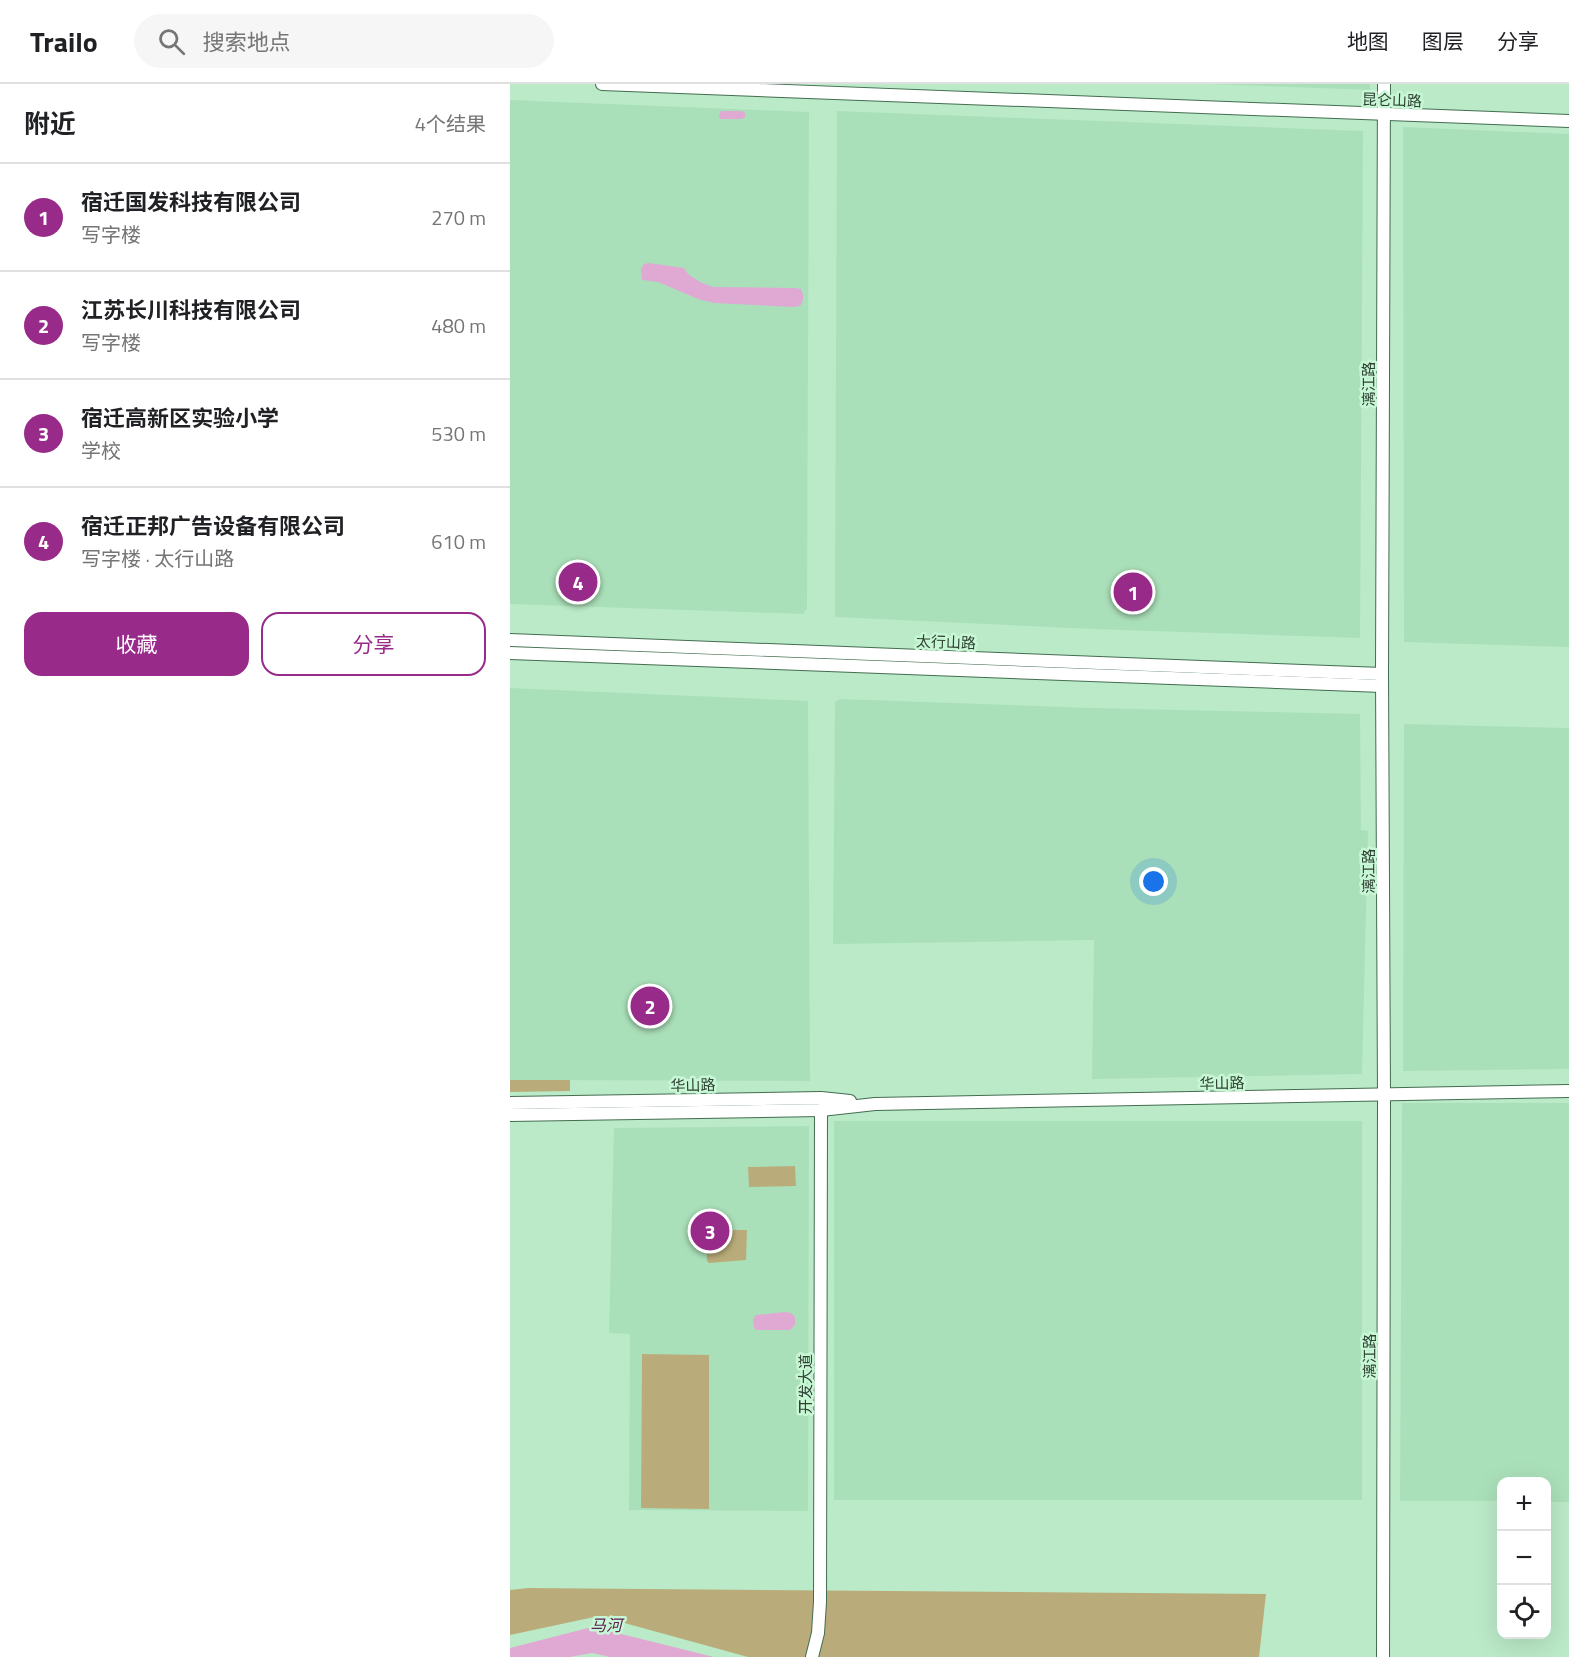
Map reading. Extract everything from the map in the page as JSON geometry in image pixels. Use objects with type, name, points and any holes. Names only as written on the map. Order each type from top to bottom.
[{"type":"street","name":"昆仑山路","points":[[602,84],[1569,121]]},
{"type":"street","name":"漓江路","points":[[1383,1657],[1384,84]]},
{"type":"street","name":"太行山路","points":[[510,640],[1382,680]]},
{"type":"street","name":"太行山路","points":[[510,653],[1382,680]]},
{"type":"street","name":"华山路","points":[[510,1115],[821,1110],[875,1104],[1569,1091]]},
{"type":"street","name":"华山路","points":[[510,1103],[821,1098],[875,1104]]},
{"type":"street","name":"开发大道","points":[[812,1657],[818,1633],[820,1602],[821,1110]]},
{"type":"shaded area","points":[[1208,84],[1370,84],[1370,90]]},
{"type":"shaded area","points":[[510,100],[809,112],[807,609],[803,614],[510,604]]},
{"type":"shaded area","points":[[721,111],[742,111],[745,117],[720,119]]},
{"type":"shaded area","points":[[837,111],[1363,131],[1360,638],[835,617]]},
{"type":"shaded area","points":[[1403,127],[1569,134],[1569,647],[1404,642]]},
{"type":"shaded area","points":[[644,264],[684,268],[688,274],[700,282],[713,287],[801,289],[803,300],[800,306],[792,307],[714,303],[698,299],[658,282],[642,280],[641,269]]},
{"type":"shaded area","points":[[510,688],[808,701],[810,1081],[510,1080]]},
{"type":"shaded area","points":[[840,699],[1360,714],[1361,830],[1368,831],[1362,1074],[1092,1079],[1094,940],[833,944],[835,702]]},
{"type":"shaded area","points":[[1404,724],[1569,728],[1569,1069],[1403,1071]]},
{"type":"shaded area","points":[[510,1080],[570,1080],[570,1091],[510,1092]]},
{"type":"shaded area","points":[[1402,1103],[1569,1103],[1569,1502],[1551,1502],[1551,1477],[1497,1477],[1497,1501],[1400,1501]]},
{"type":"shaded area","points":[[834,1121],[1362,1121],[1362,1500],[834,1500]]},
{"type":"shaded area","points":[[809,1126],[808,1511],[629,1510],[630,1334],[609,1333],[614,1128]]},
{"type":"shaded area","points":[[795,1166],[796,1186],[749,1187],[748,1167]]},
{"type":"shaded area","points":[[706,1230],[747,1230],[746,1260],[709,1263],[707,1261]]},
{"type":"shaded area","points":[[785,1312],[795,1317],[795,1325],[790,1330],[756,1330],[754,1328],[753,1319],[756,1315]]},
{"type":"shaded area","points":[[642,1354],[709,1355],[709,1509],[641,1508]]},
{"type":"shaded area","points":[[528,1588],[1266,1594],[1259,1657],[748,1657],[599,1616],[510,1635],[510,1590]]},
{"type":"shaded area","points":[[588,1628],[601,1629],[714,1657],[610,1657],[592,1653],[570,1657],[510,1657],[510,1648]]},
{"type":"place","name":"宿迁正邦广告设备有限公司","points":[[578,582]]},
{"type":"place","name":"宿迁国发科技有限公司","points":[[1133,592]]},
{"type":"place","name":"江苏长川科技有限公司","points":[[650,1006]]},
{"type":"place","name":"宿迁高新区实验小学","points":[[710,1231]]},
{"type":"water label","name":"马河","points":[[606,1625]]}]
